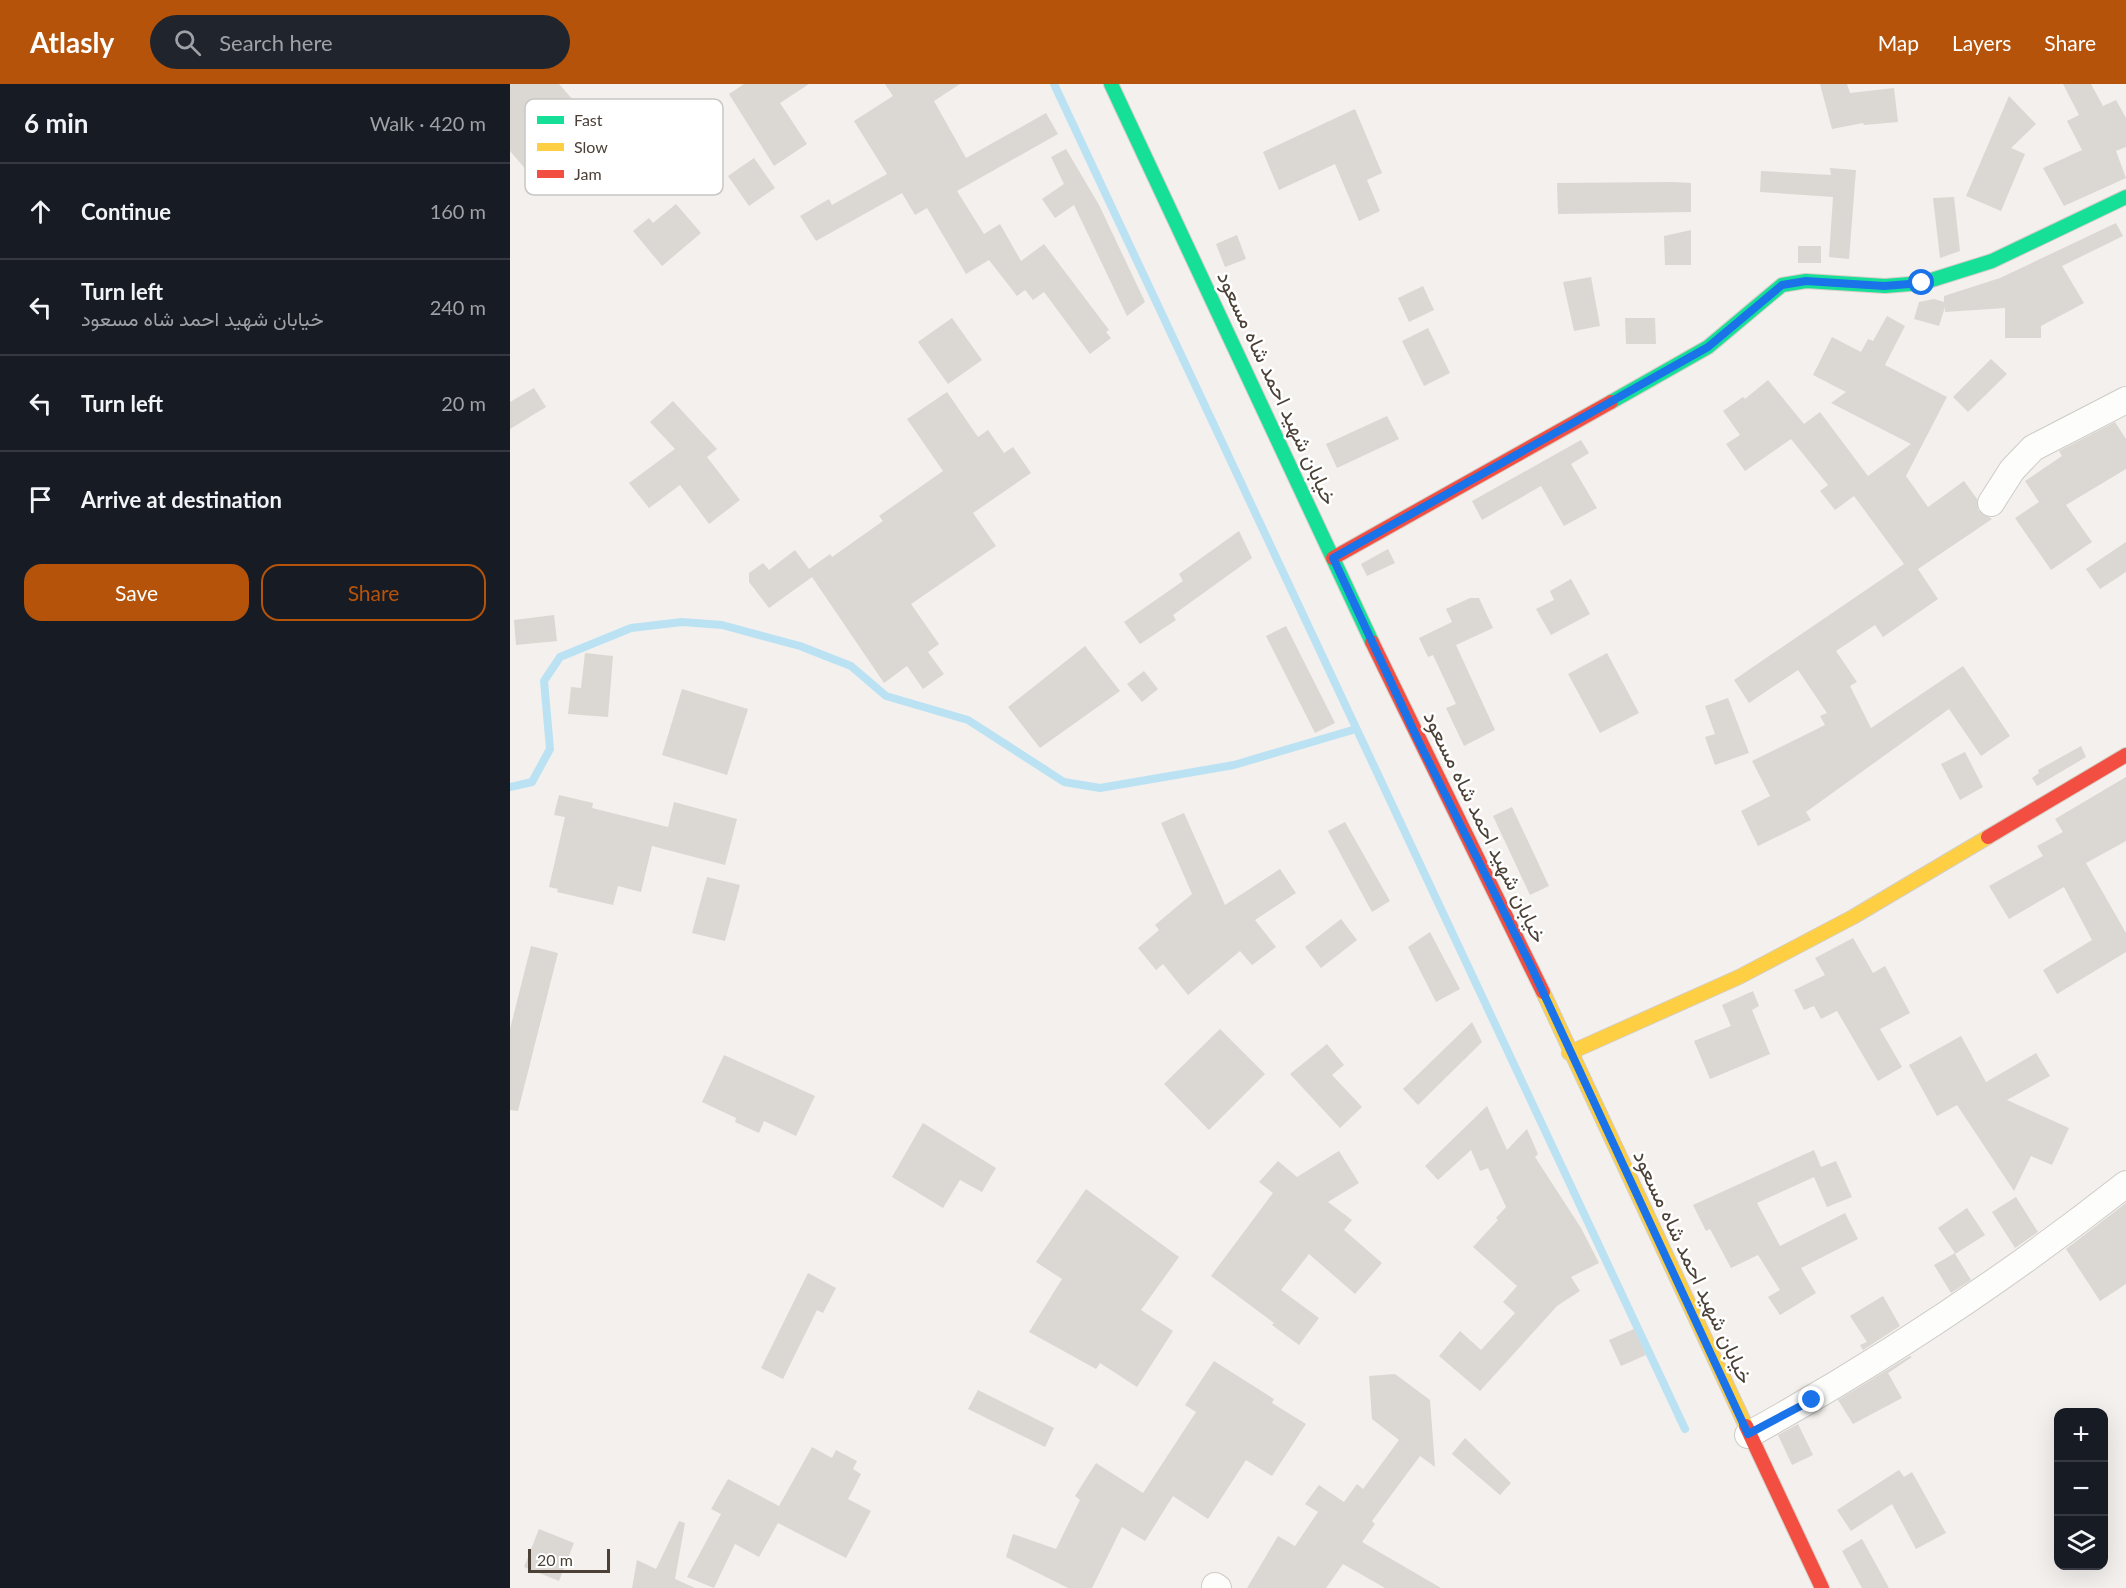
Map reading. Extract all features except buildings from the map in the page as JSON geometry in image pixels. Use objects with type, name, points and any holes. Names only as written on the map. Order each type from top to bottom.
[{"type":"main road","name":"خیابان شهید احمد شاه مسعود","points":[[1112,84],[1418,740],[1530,964],[1569,1053],[1822,1588]]},
{"type":"main road","points":[[1333,558],[1708,347],[1782,285],[1806,281],[1884,286],[1922,283],[1992,261],[2126,197]]},
{"type":"main road","points":[[1569,1053],[1739,977],[1853,917],[2126,755]]},
{"type":"street","points":[[1991,503],[2012,470],[2033,448],[2126,400]]},
{"type":"street","points":[[1748,1434],[1812,1400],[1941,1317],[2068,1230],[2126,1184]]},
{"type":"waterway","points":[[1054,84],[1685,1429]]},
{"type":"waterway","points":[[510,787],[532,782],[550,749],[544,681],[560,657],[631,628],[682,622],[722,625],[800,646],[851,666],[886,696],[968,720],[1064,782],[1100,788],[1234,765],[1356,729]]},
{"type":"traffic: fast","points":[[1111,84],[1372,642]]},
{"type":"traffic: fast","points":[[1611,402],[1708,347],[1782,285],[1806,281],[1885,286],[1922,283],[1992,261],[2126,197]]},
{"type":"traffic: slow","points":[[1569,1053],[1739,977],[1853,917],[1988,837]]},
{"type":"traffic: slow","points":[[1543,992],[1746,1426]]},
{"type":"traffic: jam","points":[[1333,558],[1611,402]]},
{"type":"traffic: jam","points":[[1372,642],[1543,992]]},
{"type":"traffic: jam","points":[[1988,837],[2126,755]]},
{"type":"traffic: jam","points":[[1746,1426],[1822,1588]]},
{"type":"route","points":[[1812,1400],[1748,1434],[1569,1053],[1530,964],[1418,740],[1333,558],[1708,347],[1782,285],[1806,281],[1884,286],[1922,283]]}]
